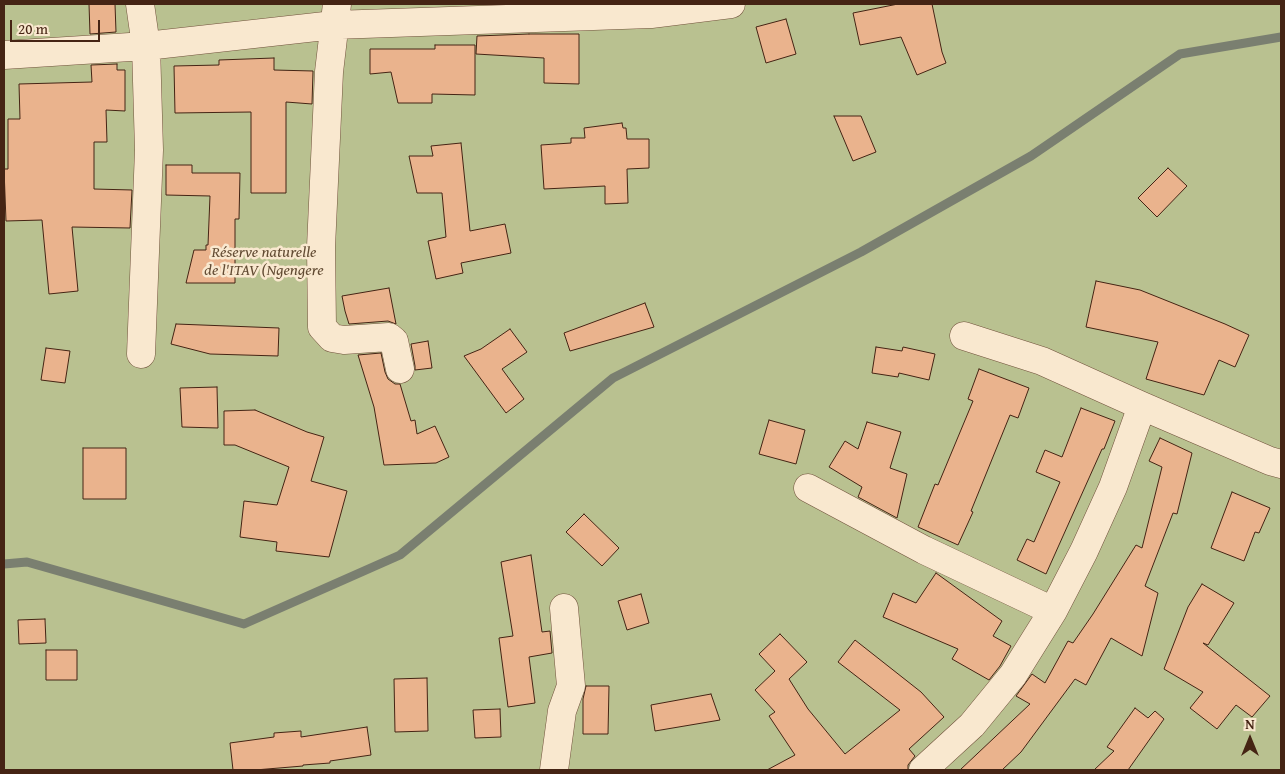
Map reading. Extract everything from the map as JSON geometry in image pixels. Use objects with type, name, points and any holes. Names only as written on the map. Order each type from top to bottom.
[{"type":"street","points":[[140,4],[146,46],[149,150],[141,354]]},
{"type":"street","points":[[4,55],[146,46],[335,14],[652,9],[732,4]]},
{"type":"street","points":[[335,14],[329,72],[321,247],[322,327],[332,338],[344,340],[389,337],[394,341],[400,369]]},
{"type":"street","points":[[964,336],[1042,361],[1142,406],[1281,464]]},
{"type":"street","points":[[923,770],[972,725],[1013,675],[1052,611],[1084,551],[1113,487],[1142,406]]},
{"type":"street","points":[[808,488],[924,550],[1052,611]]},
{"type":"street","points":[[554,770],[562,711],[571,686],[564,608]]},
{"type":"green space","name":"Réserve naturelle de l'ITAV (Ngengere","points":[[4,4],[1281,4],[1281,770],[4,770]]},
{"type":"building","points":[[89,4],[115,4],[116,32],[90,34]]},
{"type":"building","points":[[898,4],[932,4],[946,63],[917,75],[901,37],[860,45],[853,13]]},
{"type":"building","points":[[786,19],[796,54],[766,63],[756,27]]},
{"type":"building","points":[[579,34],[579,84],[544,83],[544,58],[476,54],[477,36]]},
{"type":"building","points":[[435,45],[475,45],[475,95],[432,94],[432,103],[398,103],[391,72],[370,74],[370,49],[435,49]]},
{"type":"building","points":[[274,58],[274,70],[313,71],[312,104],[286,102],[286,193],[251,193],[251,112],[175,113],[174,66],[219,65],[219,60]]},
{"type":"building","points":[[117,64],[117,70],[125,70],[125,111],[106,110],[107,142],[94,142],[94,189],[132,190],[130,228],[72,227],[78,291],[49,294],[42,220],[6,221],[4,169],[8,169],[8,119],[20,119],[19,84],[92,82],[91,65]]},
{"type":"building","points":[[834,116],[861,116],[876,152],[853,161]]},
{"type":"building","points":[[622,123],[623,128],[626,128],[627,139],[649,139],[649,168],[627,169],[628,203],[605,204],[605,186],[544,189],[541,145],[571,143],[571,138],[585,138],[584,128]]},
{"type":"building","points":[[461,143],[470,231],[505,224],[511,253],[461,263],[463,273],[436,279],[428,241],[446,237],[442,193],[417,193],[409,156],[433,156],[431,146]]},
{"type":"building","points":[[166,165],[192,165],[192,173],[240,173],[239,219],[235,219],[235,283],[186,283],[194,250],[206,250],[206,245],[208,245],[210,196],[166,195]]},
{"type":"building","points":[[1168,168],[1187,186],[1157,217],[1138,198]]},
{"type":"building","points":[[1096,281],[1140,290],[1249,335],[1235,367],[1219,360],[1204,395],[1146,379],[1158,342],[1086,327]]},
{"type":"building","points":[[389,288],[396,324],[388,321],[349,324],[342,296]]},
{"type":"building","points":[[645,303],[654,327],[570,351],[564,333]]},
{"type":"building","points":[[176,324],[279,328],[278,356],[210,354],[171,344]]},
{"type":"building","points":[[510,329],[527,352],[502,369],[524,399],[506,413],[464,356],[481,349]]},
{"type":"building","points":[[428,341],[432,368],[415,370],[411,344]]},
{"type":"building","points":[[876,347],[902,351],[903,347],[935,354],[929,380],[899,373],[898,377],[872,373]]},
{"type":"building","points":[[46,348],[70,351],[65,383],[41,380]]},
{"type":"building","points":[[381,353],[388,379],[395,384],[400,384],[411,421],[415,420],[417,434],[435,426],[449,457],[436,463],[384,465],[374,407],[358,355]]},
{"type":"building","points":[[979,369],[1029,388],[1018,418],[1010,415],[971,511],[973,512],[958,545],[918,527],[935,484],[938,485],[973,401],[968,399]]},
{"type":"building","points":[[217,387],[218,428],[182,427],[180,388]]},
{"type":"building","points":[[1081,408],[1115,421],[1046,574],[1017,560],[1027,539],[1034,542],[1060,482],[1036,472],[1045,450],[1062,457]]},
{"type":"building","points":[[255,410],[307,432],[324,437],[311,481],[347,491],[329,557],[276,551],[277,542],[240,537],[244,501],[277,505],[289,467],[235,445],[224,445],[224,411]]},
{"type":"building","points":[[769,420],[805,430],[796,464],[759,454]]},
{"type":"building","points":[[867,422],[901,432],[890,468],[907,474],[897,518],[858,497],[862,487],[829,467],[845,441],[858,449]]},
{"type":"building","points":[[1160,438],[1192,453],[1177,514],[1173,513],[1145,586],[1158,593],[1142,656],[1111,638],[1086,685],[1075,679],[1021,752],[1002,770],[960,770],[1030,704],[1016,696],[1032,674],[1045,683],[1068,641],[1073,643],[1136,545],[1142,548],[1162,467],[1149,461]]},
{"type":"building","points":[[83,448],[126,448],[126,499],[83,499]]},
{"type":"building","points":[[1232,492],[1270,508],[1259,533],[1255,532],[1244,561],[1211,548]]},
{"type":"building","points":[[584,514],[619,548],[602,566],[566,532]]},
{"type":"building","points":[[531,555],[542,632],[550,631],[552,653],[529,657],[535,703],[508,707],[499,638],[513,636],[501,562]]},
{"type":"building","points":[[936,573],[1002,621],[993,636],[1011,646],[1000,666],[989,680],[952,659],[958,649],[883,617],[893,593],[916,603]]},
{"type":"building","points":[[1202,584],[1234,603],[1208,645],[1203,643],[1270,696],[1252,717],[1236,705],[1217,729],[1190,708],[1203,692],[1164,669],[1188,607]]},
{"type":"building","points":[[641,594],[649,623],[627,630],[618,601]]},
{"type":"building","points":[[45,619],[46,643],[19,644],[18,620]]},
{"type":"building","points":[[780,634],[807,662],[789,679],[808,709],[845,754],[900,710],[838,662],[855,640],[921,692],[944,717],[909,749],[915,756],[908,765],[908,770],[767,770],[795,755],[769,716],[775,712],[755,690],[775,671],[759,654]]},
{"type":"building","points":[[46,650],[77,650],[77,680],[46,680]]},
{"type":"building","points":[[427,678],[428,731],[395,732],[394,679]]},
{"type":"building","points":[[586,686],[609,686],[608,734],[583,734],[583,699]]},
{"type":"building","points":[[711,694],[720,720],[655,731],[651,705]]},
{"type":"building","points":[[1135,708],[1148,718],[1155,711],[1164,719],[1128,770],[1094,770],[1114,751],[1107,747]]},
{"type":"building","points":[[500,709],[501,737],[475,738],[473,710]]},
{"type":"building","points":[[367,727],[371,755],[303,766],[233,770],[230,743],[274,737],[274,733],[301,731],[301,737]]},
{"type":"waterway","points":[[4,564],[27,562],[244,624],[400,555],[613,378],[861,252],[1031,156],[1180,54],[1281,37]]}]
